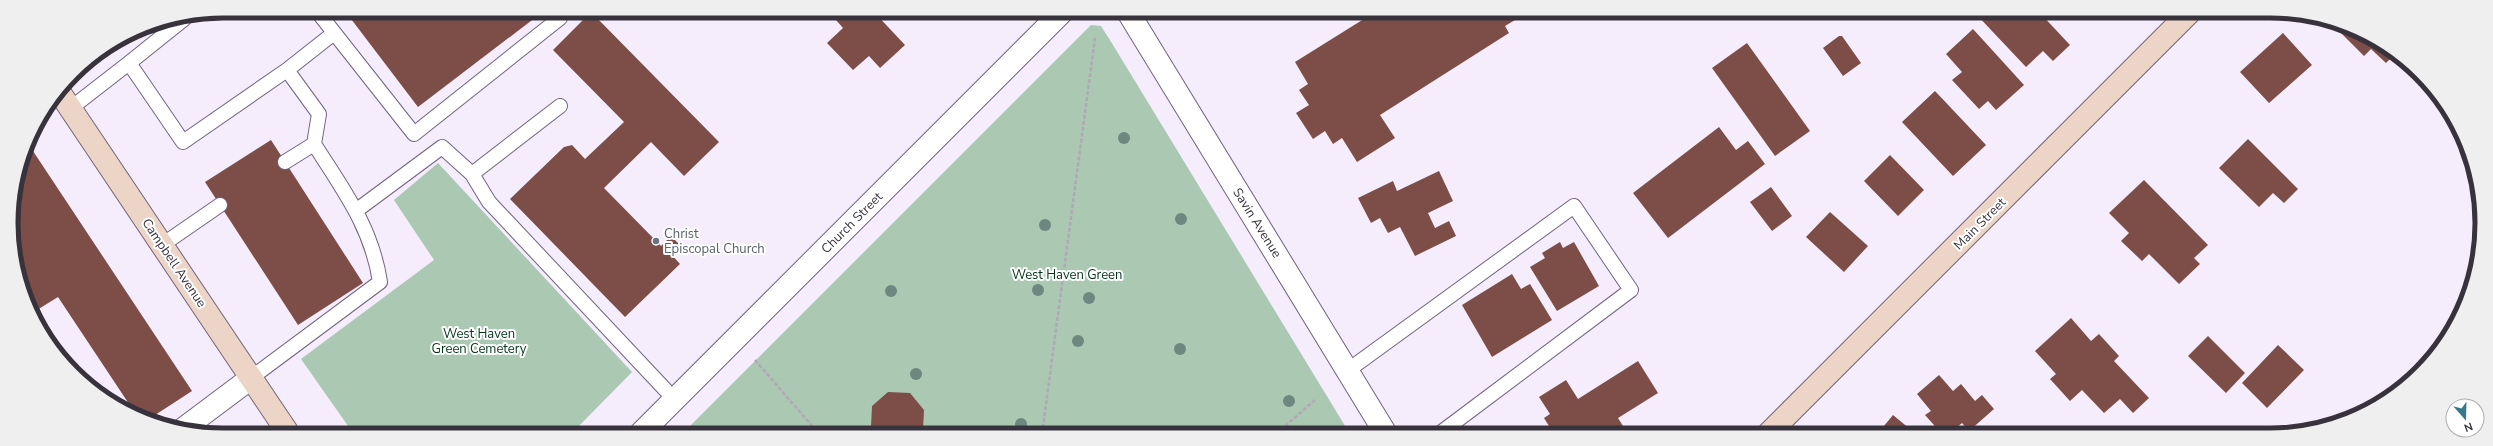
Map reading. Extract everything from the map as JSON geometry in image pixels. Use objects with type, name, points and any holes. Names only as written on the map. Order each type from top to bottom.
[{"type":"main road","name":"Main Street","points":[[1774,428],[2184,18]]},
{"type":"main road","name":"Campbell Avenue","points":[[65,100],[285,428]]},
{"type":"street","name":"Church Street","points":[[647,428],[1056,18]]},
{"type":"street","name":"Savin Avenue","points":[[1132,18],[1382,428]]},
{"type":"street","points":[[189,425],[251,378]]},
{"type":"lane","points":[[322,18],[414,134],[560,18]]},
{"type":"lane","points":[[65,100],[130,63],[179,23]]},
{"type":"lane","points":[[130,63],[183,142],[287,70],[334,33]]},
{"type":"lane","points":[[251,378],[380,282],[376,256],[357,210],[314,144],[319,114],[287,70]]},
{"type":"lane","points":[[472,174],[560,106]]},
{"type":"lane","points":[[285,162],[314,144]]},
{"type":"lane","points":[[357,210],[442,148],[472,174],[488,202],[675,400]]},
{"type":"lane","points":[[162,244],[220,205]]},
{"type":"lane","points":[[1347,372],[1574,206],[1632,290],[1447,428]]},
{"type":"path","points":[[1043,428],[1095,38]]},
{"type":"path","points":[[736,339],[814,428]]},
{"type":"path","points":[[1283,428],[1315,400]]},
{"type":"green space","name":"West Haven Green","points":[[1091,25],[1101,26],[1346,428],[688,428]]},
{"type":"green space","name":"West Haven Green Cemetery","points":[[438,163],[632,372],[577,428],[349,428],[301,359],[434,260],[394,200]]},
{"type":"building","points":[[350,18],[535,18],[418,107]]},
{"type":"building","points":[[585,18],[597,18],[719,142],[684,176],[651,142],[604,188],[661,246],[671,236],[680,245],[671,254],[680,264],[625,317],[510,199],[564,147],[572,145],[585,159],[624,122],[553,50]]},
{"type":"building","points":[[838,18],[880,18],[905,45],[880,68],[869,56],[853,70],[827,43],[843,28],[836,20]]},
{"type":"building","points":[[1365,18],[1514,18],[1515,20],[1505,26],[1509,33],[1380,115],[1395,138],[1357,162],[1342,138],[1333,144],[1325,131],[1313,139],[1296,113],[1309,105],[1299,90],[1308,84],[1295,62]]},
{"type":"building","points":[[1980,18],[2045,18],[2070,45],[2053,61],[2043,51],[2026,67]]},
{"type":"building","points":[[1973,29],[2024,85],[1996,110],[1988,101],[1979,109],[1952,80],[1962,72],[1946,54]]},
{"type":"building","points":[[2338,30],[2361,39],[2391,58],[2386,63],[2371,49],[2364,56]]},
{"type":"building","points":[[2283,33],[2312,65],[2269,103],[2240,72]]},
{"type":"building","points":[[1839,36],[1842,36],[1861,63],[1843,76],[1823,48]]},
{"type":"building","points":[[1747,43],[1810,131],[1775,156],[1712,68]]},
{"type":"building","points":[[1935,91],[1986,145],[1953,176],[1902,122]]},
{"type":"building","points":[[1719,127],[1736,150],[1748,141],[1765,164],[1668,238],[1633,193]]},
{"type":"building","points":[[2248,139],[2298,189],[2284,203],[2273,193],[2259,207],[2219,168]]},
{"type":"building","points":[[271,140],[363,283],[298,325],[205,182]]},
{"type":"building","points":[[32,150],[192,391],[154,416],[131,406],[58,297],[37,310],[29,289],[22,263],[18,236],[18,210],[25,170]]},
{"type":"building","points":[[1890,155],[1924,190],[1898,216],[1864,181]]},
{"type":"building","points":[[1439,171],[1453,201],[1428,213],[1435,228],[1449,221],[1456,236],[1415,256],[1400,227],[1388,233],[1380,218],[1371,223],[1358,198],[1393,181],[1397,191]]},
{"type":"building","points":[[2144,180],[2208,245],[2194,258],[2200,264],[2179,284],[2149,254],[2142,261],[2121,241],[2129,233],[2109,213]]},
{"type":"building","points":[[1771,187],[1792,216],[1772,231],[1750,202]]},
{"type":"building","points":[[1830,212],[1868,246],[1844,272],[1806,237]]},
{"type":"building","points":[[1560,242],[1563,248],[1574,242],[1599,286],[1557,311],[1530,267],[1545,258],[1542,253]]},
{"type":"building","points":[[1512,274],[1521,289],[1530,284],[1552,320],[1492,357],[1462,305]]},
{"type":"building","points":[[2071,318],[2091,341],[2099,334],[2119,356],[2114,361],[2149,398],[2133,413],[2120,399],[2104,413],[2082,390],[2070,401],[2050,379],[2056,374],[2035,351]]},
{"type":"building","points":[[2208,336],[2245,373],[2226,393],[2188,356]]},
{"type":"building","points":[[2278,345],[2304,370],[2267,408],[2242,383]]},
{"type":"building","points":[[1638,361],[1658,393],[1618,418],[1624,428],[1550,428],[1544,418],[1550,414],[1539,397],[1566,380],[1578,399]]},
{"type":"building","points":[[1939,375],[1953,391],[1961,384],[1975,401],[1982,395],[1994,409],[1972,428],[1966,428],[1962,423],[1956,428],[1937,428],[1925,415],[1931,411],[1917,394]]},
{"type":"building","points":[[888,392],[910,393],[924,410],[923,428],[872,428],[872,406]]},
{"type":"building","points":[[1893,415],[1909,428],[1882,428]]},
{"type":"place","name":"Christ Episcopal Church","points":[[656,241]]}]
